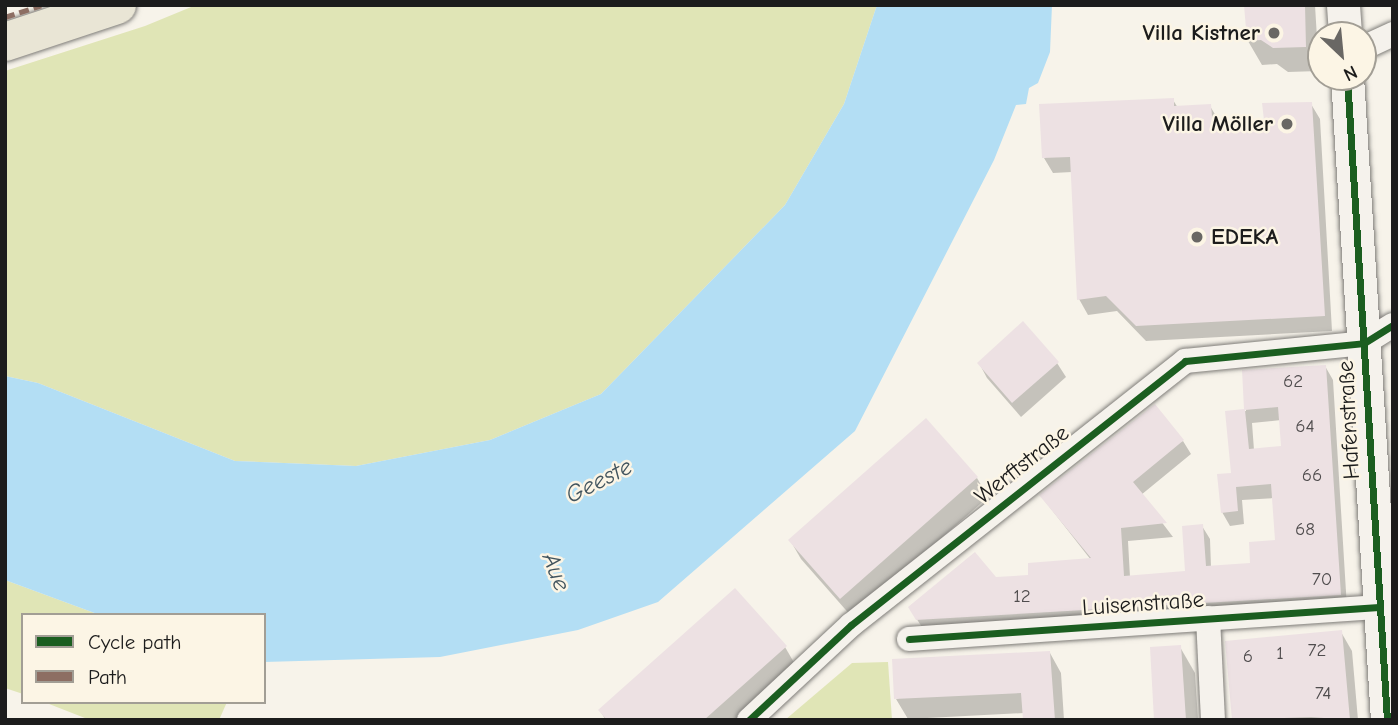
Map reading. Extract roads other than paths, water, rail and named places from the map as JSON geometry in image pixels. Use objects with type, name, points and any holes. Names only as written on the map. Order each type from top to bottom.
[{"type":"highway","points":[[5,42],[117,5]]},
{"type":"main road","name":"Hafenstraße","points":[[1348,91],[1379,607],[1388,653],[1387,720]]},
{"type":"street","points":[[1363,343],[1393,325]]},
{"type":"street","name":"Werftstraße","points":[[749,720],[851,625],[1185,361],[1363,343]]},
{"type":"street","name":"Luisenstraße","points":[[909,639],[1379,607]]},
{"type":"street","points":[[1208,618],[1213,720]]},
{"type":"water","points":[[877,5],[1052,5],[1050,52],[1038,83],[1029,88],[1026,104],[1016,105],[994,160],[855,431],[658,602],[578,630],[440,657],[266,662],[266,613],[95,613],[5,580],[5,376],[38,383],[235,461],[356,466],[490,440],[601,394],[785,205],[844,104]]},
{"type":"place","name":"Villa Kistner","points":[[1274,33]]},
{"type":"place","name":"Villa Möller","points":[[1287,124]]},
{"type":"place","name":"EDEKA","points":[[1197,237]]},
{"type":"water label","name":"Geeste","points":[[599,481]]},
{"type":"water label","name":"Aue","points":[[556,572]]}]
